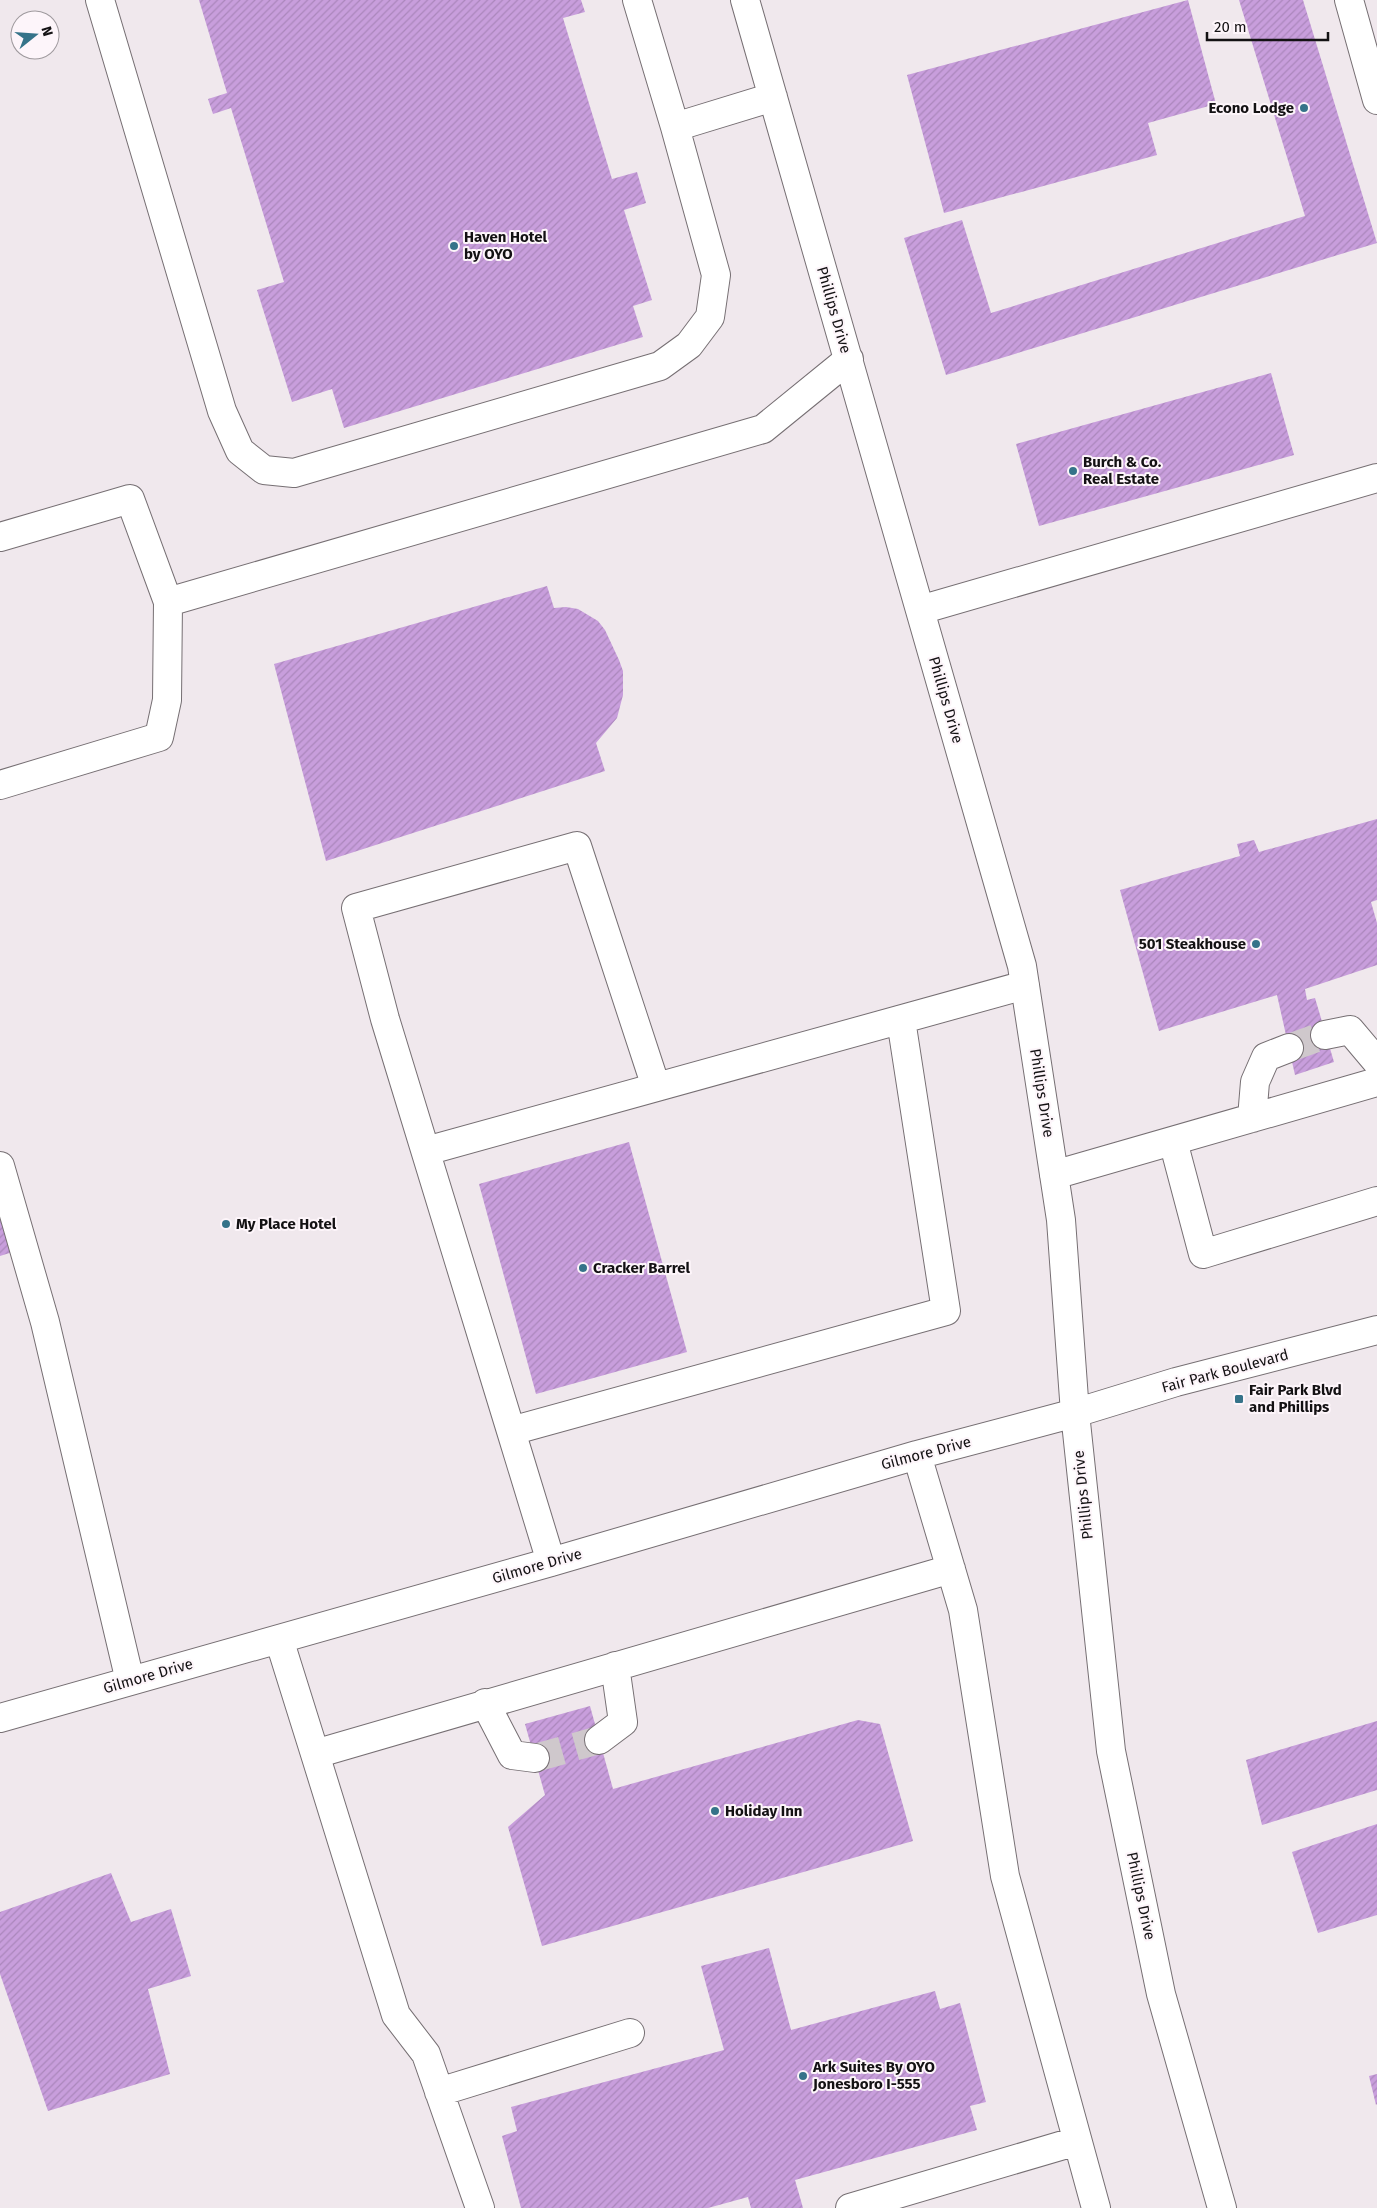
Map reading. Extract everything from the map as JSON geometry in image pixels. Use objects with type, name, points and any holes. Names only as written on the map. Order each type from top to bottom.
[{"type":"street","points":[[100,0],[222,411],[240,451],[264,470],[294,473],[660,366],[689,345],[710,317],[716,275],[637,0]]},
{"type":"street","name":"Phillips Drive","points":[[745,0],[1022,966],[1061,1220],[1075,1413],[1111,1752],[1161,1994],[1222,2208]]},
{"type":"street","points":[[1349,0],[1377,100]]},
{"type":"street","points":[[675,127],[773,98]]},
{"type":"street","points":[[168,602],[763,429],[849,359]]},
{"type":"street","points":[[920,610],[1377,478]]},
{"type":"street","points":[[0,537],[130,499],[168,602],[167,700],[159,737],[0,785]]},
{"type":"street","points":[[551,1562],[385,1019],[356,908],[576,846],[656,1087]]},
{"type":"street","points":[[426,1151],[1025,985]]},
{"type":"street","points":[[511,1431],[946,1311],[901,1020]]},
{"type":"street","points":[[1325,1036],[1350,1030],[1377,1062]]},
{"type":"street","points":[[1252,1118],[1255,1082],[1266,1057],[1289,1048]]},
{"type":"street","points":[[1054,1175],[1377,1082]]},
{"type":"street","points":[[1173,1141],[1203,1254],[1377,1201]]},
{"type":"street","points":[[0,1166],[45,1322],[130,1681]]},
{"type":"street","name":"Fair Park Boulevard","points":[[1075,1413],[1176,1382],[1377,1330]]},
{"type":"street","name":"Gilmore Drive","points":[[0,1718],[551,1562],[917,1455],[1075,1413]]},
{"type":"street","points":[[917,1455],[963,1610],[1005,1876],[1096,2208]]},
{"type":"street","points":[[315,1754],[951,1569]]},
{"type":"street","points":[[279,1639],[396,2015],[426,2054],[480,2208]]},
{"type":"street","points":[[600,1740],[623,1722],[615,1666]]},
{"type":"street","points":[[486,1703],[512,1755],[535,1758]]},
{"type":"street","points":[[439,2092],[630,2033]]},
{"type":"street","points":[[850,2208],[1077,2141]]},
{"type":"building","name":"Haven Hotel by OYO","points":[[199,0],[581,0],[585,12],[563,18],[612,179],[637,172],[646,203],[624,210],[652,300],[633,306],[643,337],[344,428],[332,389],[292,402],[257,290],[284,282],[231,108],[213,114],[208,99],[227,93]]},
{"type":"building","points":[[1188,0],[1216,104],[1148,123],[1157,155],[944,213],[907,75]]},
{"type":"building","name":"Econo Lodge","points":[[1239,0],[1303,0],[1377,243],[946,375],[904,238],[962,220],[991,313],[1305,216]]},
{"type":"building","points":[[1271,373],[1294,455],[1039,526],[1016,444]]},
{"type":"building","points":[[547,586],[554,608],[578,609],[598,621],[605,630],[623,671],[623,695],[617,718],[596,743],[605,771],[326,861],[274,664]]},
{"type":"building","name":"501 Steakhouse","points":[[1377,819],[1377,900],[1371,902],[1377,923],[1377,965],[1305,989],[1307,1000],[1315,998],[1334,1062],[1295,1075],[1277,995],[1159,1031],[1120,890],[1240,856],[1237,844],[1254,840],[1259,852]]},
{"type":"building","name":"Cracker Barrel","points":[[629,1142],[687,1352],[536,1394],[479,1184]]},
{"type":"building","points":[[0,1187],[19,1250],[0,1256]]},
{"type":"building","name":"Holiday Inn","points":[[590,1706],[613,1789],[858,1720],[880,1724],[913,1841],[542,1946],[508,1827],[545,1795],[525,1724]]},
{"type":"building","points":[[1377,1721],[1377,1790],[1262,1825],[1246,1760]]},
{"type":"building","points":[[1377,1824],[1377,1915],[1318,1933],[1292,1852]]},
{"type":"building","points":[[111,1873],[131,1922],[171,1909],[191,1976],[148,1989],[170,2074],[48,2111],[0,1974],[0,1912]]},
{"type":"building","name":"Ark Suites By OYO Jonesboro I-555","points":[[769,1948],[791,2030],[935,1991],[940,2009],[960,2003],[986,2102],[970,2106],[977,2130],[795,2180],[803,2208],[751,2208],[748,2197],[708,2208],[521,2208],[502,2136],[517,2131],[511,2107],[724,2050],[701,1966]]},
{"type":"building","points":[[1377,2074],[1377,2104],[1376,2105],[1369,2076]]},
{"type":"tunnel","points":[[1289,1048],[1325,1035]]},
{"type":"tunnel","points":[[535,1758],[599,1740]]},
{"type":"place","name":"Econo Lodge","points":[[1304,108]]},
{"type":"place","name":"Haven Hotel by OYO","points":[[454,246]]},
{"type":"place","name":"Burch & Co. Real Estate","points":[[1073,471]]},
{"type":"place","name":"501 Steakhouse","points":[[1256,944]]},
{"type":"place","name":"My Place Hotel","points":[[226,1224]]},
{"type":"place","name":"Cracker Barrel","points":[[583,1268]]},
{"type":"place","name":"Fair Park Blvd and Phillips","points":[[1239,1399]]},
{"type":"place","name":"Holiday Inn","points":[[715,1811]]},
{"type":"place","name":"Ark Suites By OYO Jonesboro I-555","points":[[803,2076]]}]
